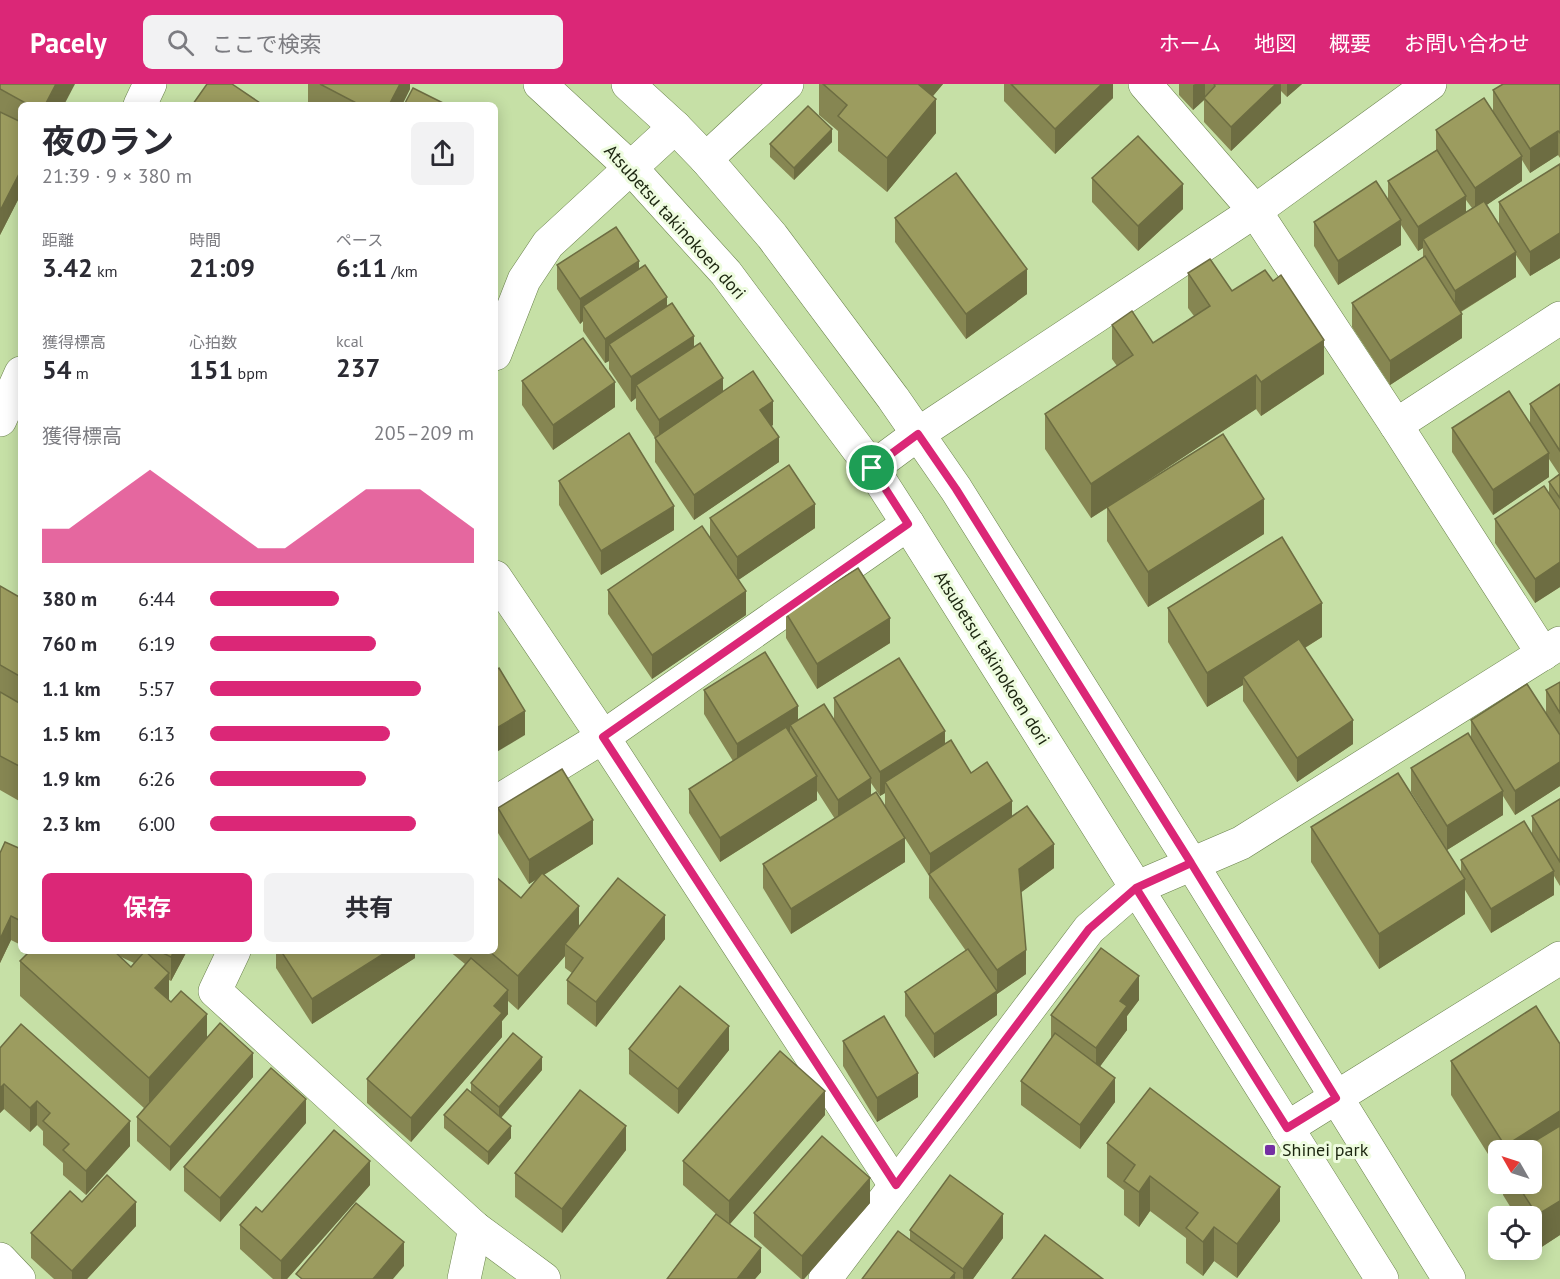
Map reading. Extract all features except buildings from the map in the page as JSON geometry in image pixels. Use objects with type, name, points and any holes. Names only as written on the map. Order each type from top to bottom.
[{"type":"street","points":[[141,102],[150,84]]},
{"type":"street","name":"Atsubetsu takinokoen dori","points":[[540,84],[630,168],[726,273],[872,468],[1382,1279]]},
{"type":"street","points":[[628,84],[706,159],[772,236],[918,434],[962,499],[1191,863],[1449,1279]]},
{"type":"street","points":[[706,159],[787,84]]},
{"type":"street","points":[[825,1279],[1089,929],[1136,888],[1241,843],[1551,648],[1396,425],[1255,211],[1145,84]]},
{"type":"street","points":[[872,468],[918,434],[1255,211],[1430,84]]},
{"type":"street","points":[[498,346],[524,280],[548,244],[675,127]]},
{"type":"street","points":[[1396,425],[1560,318]]},
{"type":"street","points":[[0,420],[18,380]]},
{"type":"street","points":[[498,801],[603,737],[908,524]]},
{"type":"street","points":[[498,581],[603,737],[896,1185]]},
{"type":"street","points":[[233,954],[215,991],[475,1228],[544,1279]]},
{"type":"street","points":[[1287,1128],[1560,958]]},
{"type":"street","points":[[464,1279],[475,1228]]},
{"type":"street","points":[[0,1259],[19,1279]]},
{"type":"place","name":"Shinei park","points":[[1270,1150]]},
{"type":"route","points":[[872,468],[908,524],[603,737],[896,1185],[1089,929],[1136,888],[1191,863],[1336,1098],[1287,1128],[1136,888],[1191,863],[956,489],[918,434],[872,468]]}]
